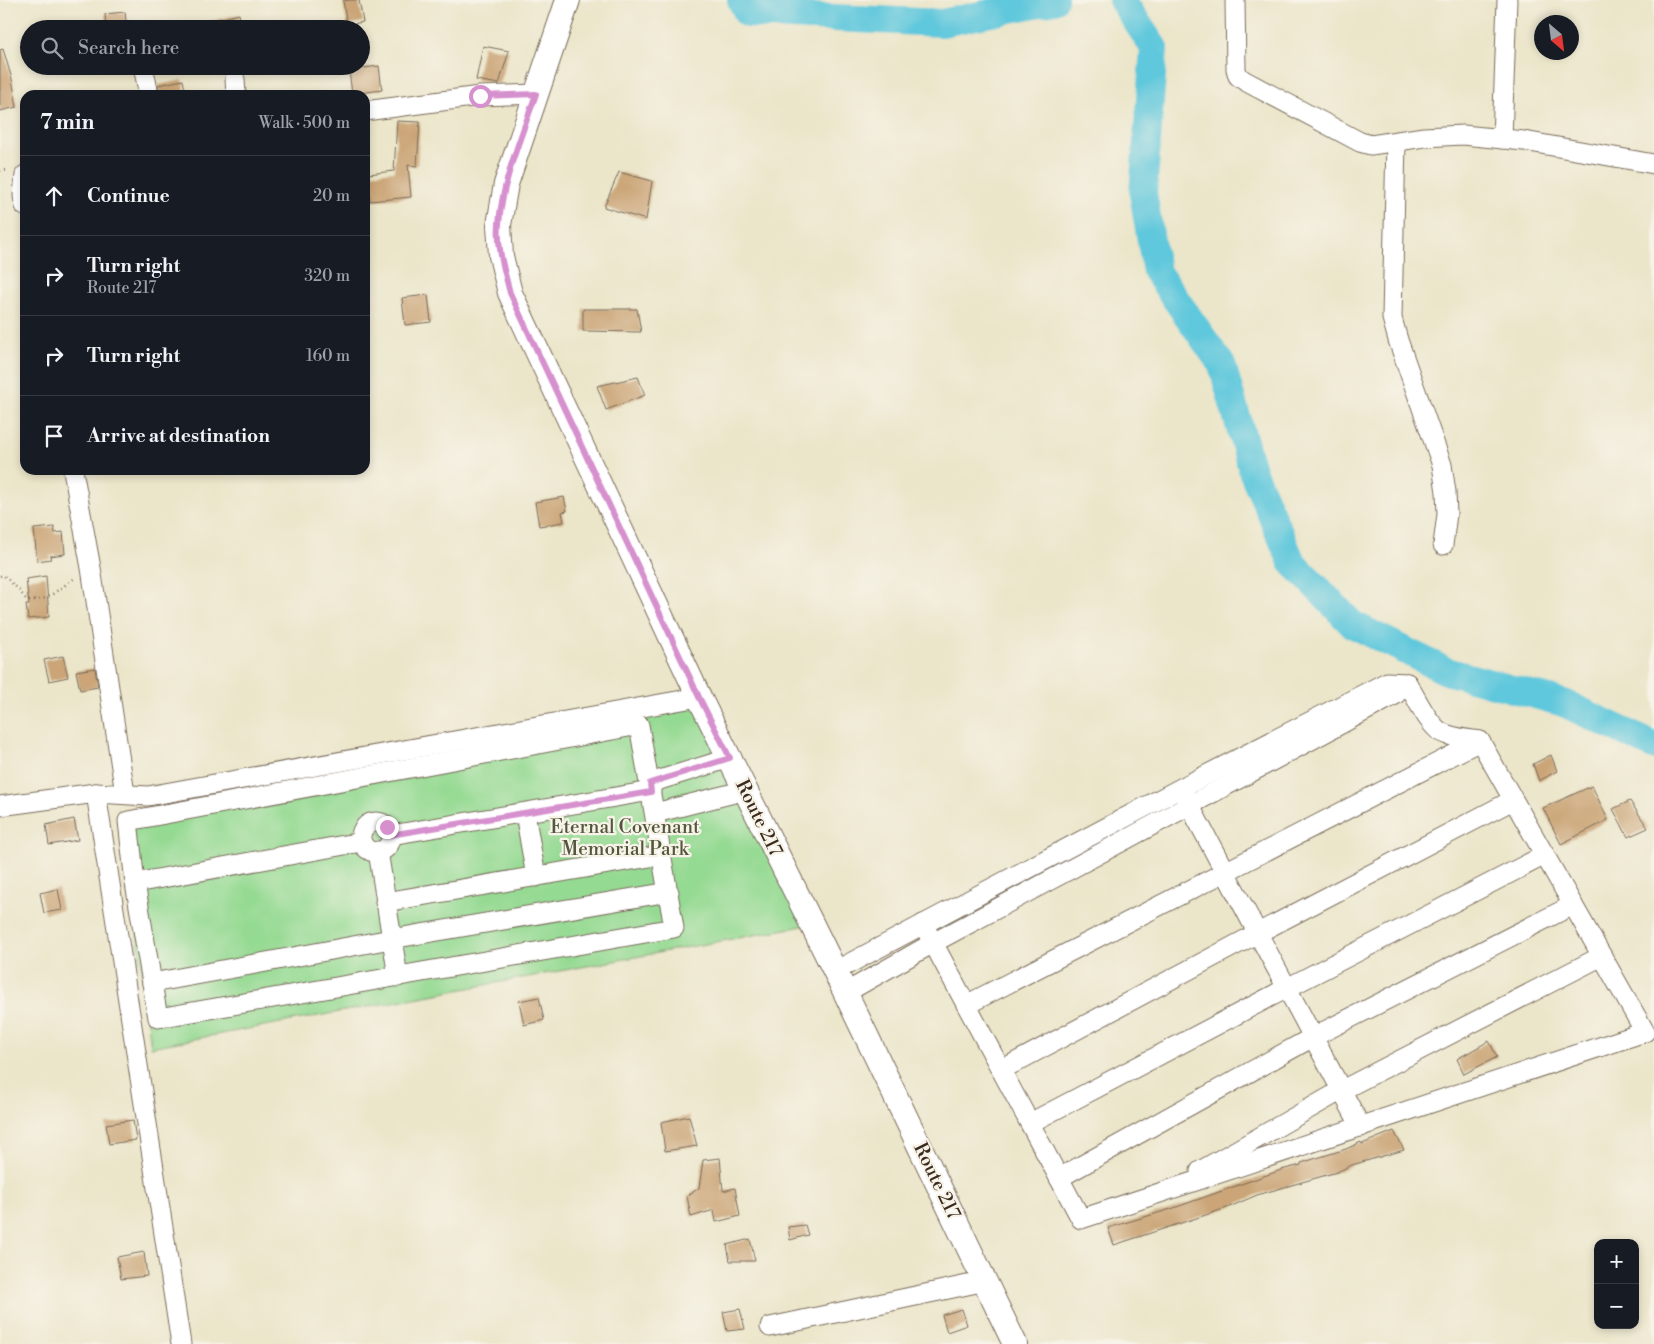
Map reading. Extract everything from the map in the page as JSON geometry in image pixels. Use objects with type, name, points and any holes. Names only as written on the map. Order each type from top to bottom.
[{"type":"main road","name":"Route 217","points":[[568,0],[506,184],[499,224],[501,256],[510,293],[699,697],[835,971],[1015,1344]]},
{"type":"street","points":[[1235,0],[1236,69],[1238,76],[1244,81],[1360,142],[1371,145],[1424,137],[1464,135],[1524,141],[1654,164]]},
{"type":"street","points":[[1502,139],[1507,0]]},
{"type":"street","points":[[145,75],[148,90]]},
{"type":"street","points":[[370,110],[480,96],[536,94]]},
{"type":"street","points":[[1396,142],[1392,318],[1442,464],[1447,514],[1443,545]]},
{"type":"street","points":[[74,475],[91,568],[125,794]]},
{"type":"street","points":[[835,971],[1180,788],[1387,682],[1407,683]]},
{"type":"street","points":[[1407,683],[1433,725],[1440,732],[1457,738],[1480,741]]},
{"type":"street","points":[[845,993],[933,943],[1395,695],[1407,683]]},
{"type":"street","points":[[0,806],[96,793],[148,796],[699,697]]},
{"type":"street","points":[[639,725],[655,813],[674,928],[158,1018],[135,883],[128,821],[639,725]]},
{"type":"street","points":[[923,924],[1081,1219],[1645,1032],[1480,741]]},
{"type":"street","points":[[966,1005],[1480,741]]},
{"type":"street","points":[[390,835],[525,813],[650,787],[730,758]]},
{"type":"street","points":[[1180,788],[1362,1126]]},
{"type":"street","points":[[655,813],[746,790]]},
{"type":"street","points":[[96,793],[181,1344]]},
{"type":"street","points":[[1001,1070],[1513,800]]},
{"type":"street","points":[[525,813],[536,877]]},
{"type":"street","points":[[374,822],[387,827],[390,835],[388,845],[385,849],[378,852],[370,851],[361,842],[363,828],[374,822]]},
{"type":"street","points":[[135,883],[361,842]]},
{"type":"street","points":[[378,852],[398,977]]},
{"type":"street","points":[[385,902],[662,855]]},
{"type":"street","points":[[1030,1123],[1544,855]]},
{"type":"street","points":[[152,983],[391,939],[669,892]]},
{"type":"street","points":[[1059,1178],[1314,1037],[1573,905]]},
{"type":"street","points":[[1164,1192],[1342,1090],[1602,956]]},
{"type":"street","points":[[770,1327],[986,1281]]},
{"type":"path","points":[[0,576],[3,576],[30,601],[47,598],[91,568]]},
{"type":"green space","name":"Eternal Covenant Memorial Park","points":[[698,703],[808,925],[151,1047],[123,816]]},
{"type":"building","points":[[359,0],[363,20],[346,20],[343,1]]},
{"type":"building","points":[[125,12],[126,20],[105,20],[105,14]]},
{"type":"building","points":[[239,14],[240,20],[215,20]]},
{"type":"building","points":[[483,46],[509,51],[499,84],[476,80]]},
{"type":"building","points":[[3,49],[12,79],[17,107],[0,111],[0,50]]},
{"type":"building","points":[[379,66],[382,90],[370,92],[370,90],[352,90],[350,75],[370,75],[370,67]]},
{"type":"building","points":[[183,80],[185,90],[159,90],[158,85]]},
{"type":"building","points":[[397,121],[420,122],[417,166],[408,165],[411,197],[370,201],[370,174],[394,171]]},
{"type":"building","points":[[619,172],[652,181],[646,220],[604,207]]},
{"type":"building","points":[[428,295],[431,322],[405,325],[402,298]]},
{"type":"building","points":[[583,309],[637,309],[641,332],[583,331]]},
{"type":"building","points":[[638,377],[645,395],[606,410],[597,386]]},
{"type":"building","points":[[564,497],[567,511],[562,512],[564,522],[539,526],[535,502]]},
{"type":"building","points":[[54,527],[55,533],[63,532],[65,554],[50,556],[51,559],[37,561],[34,529]]},
{"type":"building","points":[[46,576],[49,617],[28,619],[26,605],[29,605],[26,579]]},
{"type":"building","points":[[63,656],[68,677],[49,681],[44,660]]},
{"type":"building","points":[[95,668],[98,687],[80,690],[76,671]]},
{"type":"building","points":[[1551,755],[1557,771],[1539,781],[1533,764]]},
{"type":"building","points":[[1592,786],[1608,820],[1561,844],[1543,808]]},
{"type":"building","points":[[1630,801],[1648,828],[1628,837],[1613,809]]},
{"type":"building","points":[[74,819],[78,840],[49,845],[46,825]]},
{"type":"building","points":[[58,889],[62,910],[44,913],[40,893]]},
{"type":"building","points":[[539,997],[544,1020],[524,1025],[519,1001]]},
{"type":"building","points":[[1489,1041],[1497,1057],[1464,1074],[1457,1059]]},
{"type":"building","points":[[689,1116],[697,1146],[665,1151],[661,1122]]},
{"type":"building","points":[[133,1120],[136,1140],[109,1144],[106,1124]]},
{"type":"building","points":[[1394,1131],[1404,1150],[1257,1195],[1227,1208],[1114,1245],[1108,1228],[1301,1165],[1301,1163],[1346,1149],[1361,1142],[1362,1144]]},
{"type":"building","points":[[720,1158],[723,1191],[735,1188],[740,1216],[716,1222],[714,1210],[691,1217],[687,1196],[699,1188],[703,1160]]},
{"type":"building","points":[[805,1225],[808,1235],[790,1240],[788,1227]]},
{"type":"building","points":[[750,1239],[755,1261],[730,1261],[727,1245]]},
{"type":"building","points":[[144,1252],[147,1276],[121,1279],[117,1257]]},
{"type":"building","points":[[740,1309],[745,1329],[727,1331],[723,1312]]},
{"type":"building","points":[[962,1309],[967,1325],[947,1332],[942,1315]]},
{"type":"waterway","points":[[741,0],[748,14],[942,23],[1054,0]]},
{"type":"waterway","points":[[1122,0],[1154,48],[1143,193],[1156,271],[1222,365],[1253,473],[1292,562],[1352,624],[1446,671],[1564,703],[1654,746]]},
{"type":"route","points":[[387,827],[390,835],[651,792],[650,783],[730,758],[699,697],[510,293],[501,256],[499,224],[506,184],[536,94],[480,96]]}]
